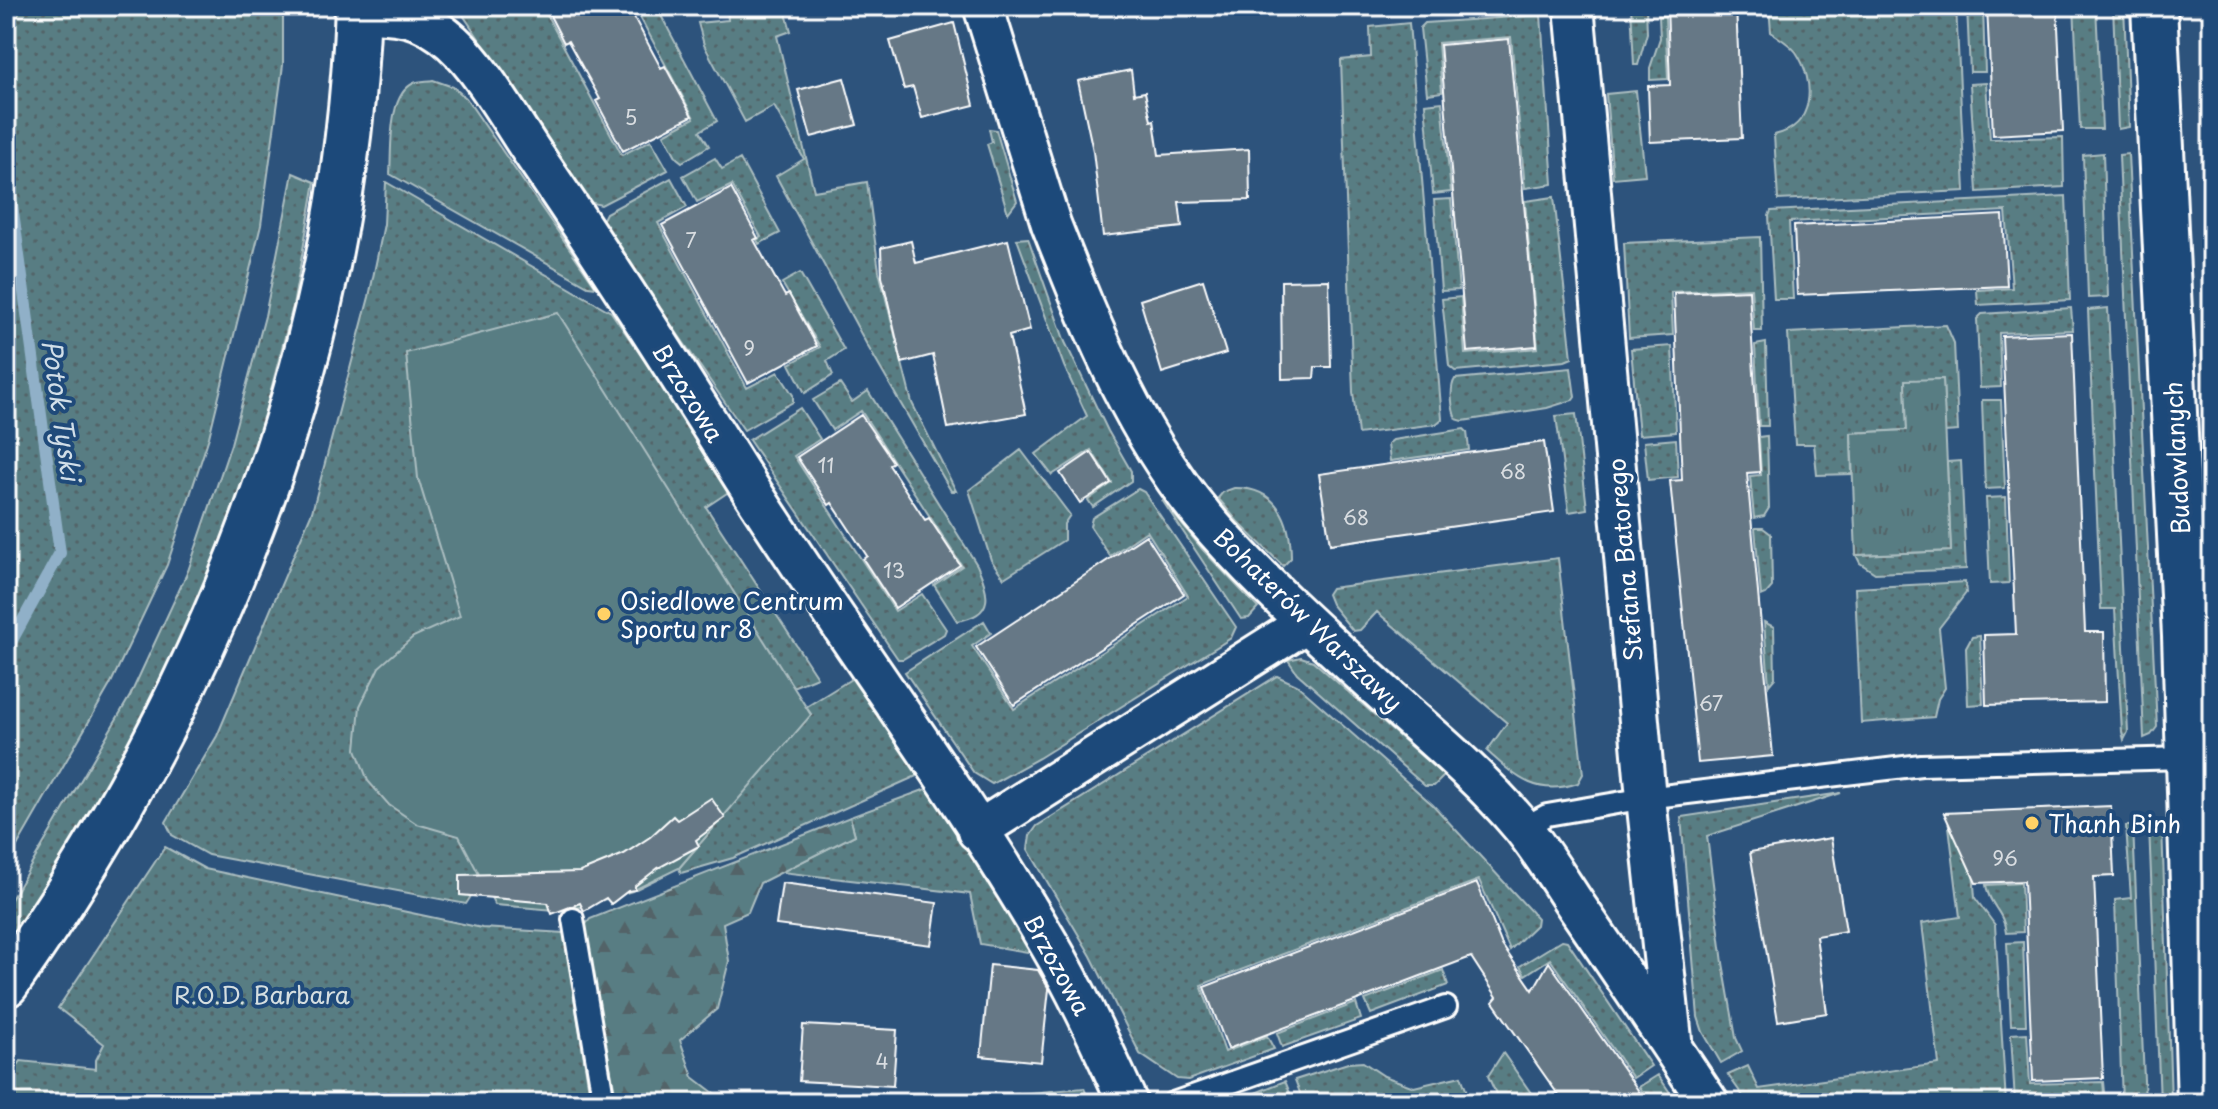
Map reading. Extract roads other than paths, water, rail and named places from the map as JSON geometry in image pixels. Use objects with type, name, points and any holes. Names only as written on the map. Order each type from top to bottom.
[{"type":"street","name":"Bohaterów Warszawy","points":[[983,6],[1051,224],[1099,340],[1160,453],[1208,521],[1306,623],[1468,769],[1523,828],[1672,1044]]},
{"type":"street","name":"Stefana Batorego","points":[[1574,6],[1646,798],[1672,1044],[1709,1103]]},
{"type":"street","name":"Budowlanych","points":[[2154,6],[2192,635],[2187,758],[2202,869],[2200,1103]]},
{"type":"street","points":[[6,984],[83,868],[145,761],[224,600],[251,529],[298,378],[339,203],[345,167],[358,9]]},
{"type":"street","name":"Brzozowa","points":[[358,9],[418,19],[455,44],[468,61],[613,270],[769,519],[1047,941],[1075,990],[1128,1103]]},
{"type":"street","points":[[977,831],[1306,623]]},
{"type":"lane","points":[[1523,828],[1547,815],[1646,798],[1921,765],[2187,758]]},
{"type":"lane","points":[[573,919],[604,1103]]},
{"type":"lane","points":[[1173,1103],[1446,1007]]},
{"type":"waterway","name":"Potok Tyski","points":[[6,161],[60,553],[6,651]]},
{"type":"place","name":"Osiedlowe Centrum Sportu nr 8","points":[[604,614]]},
{"type":"place","name":"Thanh Binh","points":[[2032,823]]},
{"type":"park label","name":"R.O.D. Barbara","points":[[262,994]]}]
